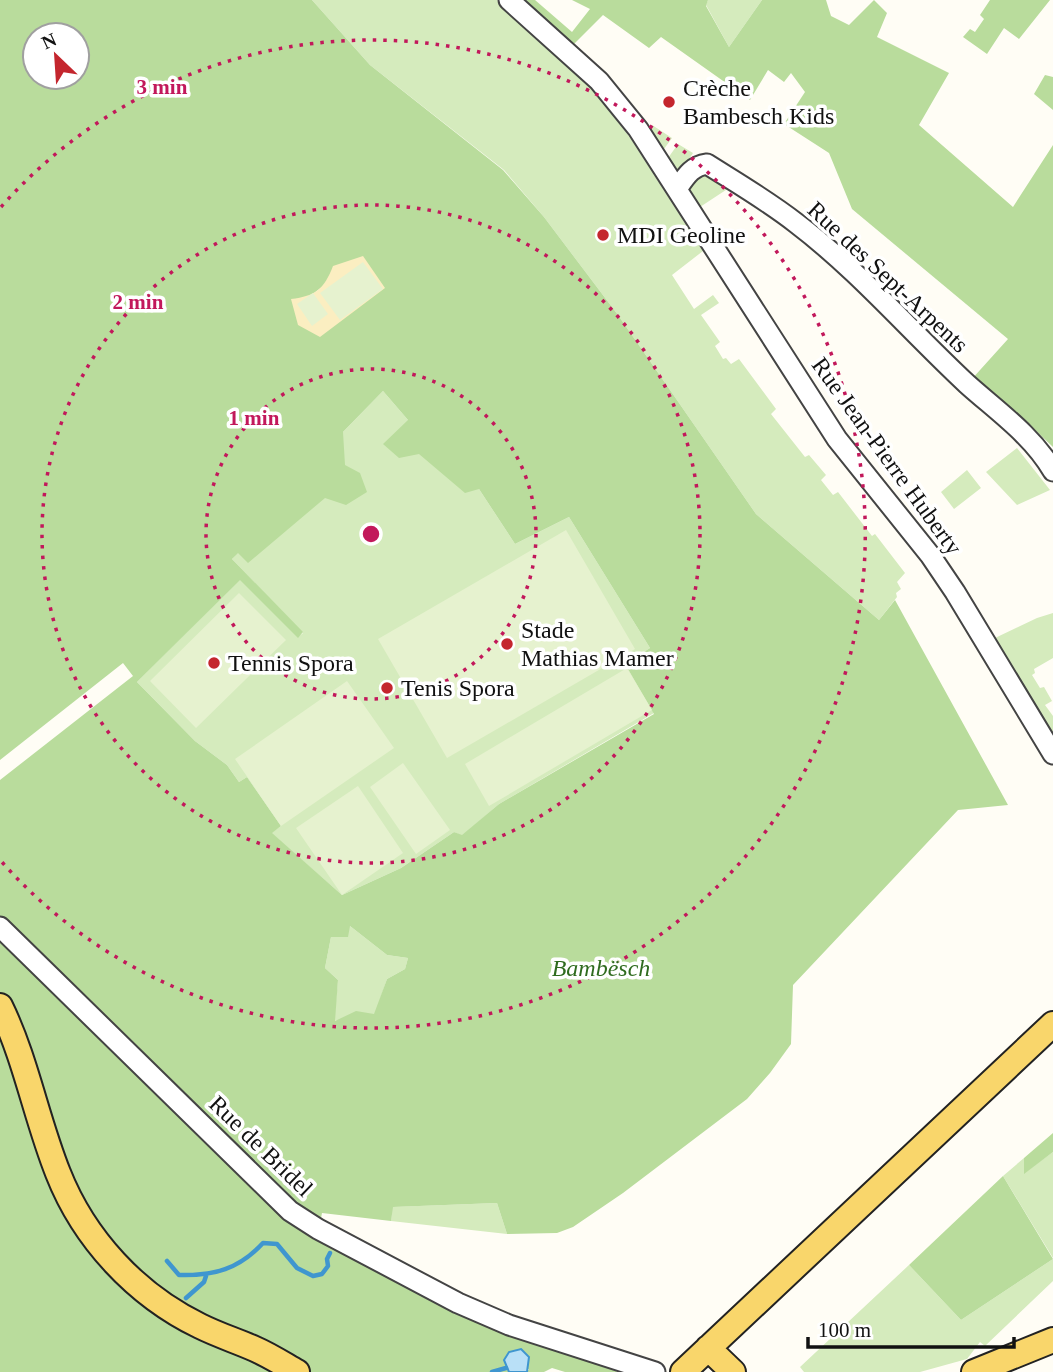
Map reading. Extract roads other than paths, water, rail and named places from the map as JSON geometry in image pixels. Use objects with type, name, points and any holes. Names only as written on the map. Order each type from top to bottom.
[{"type":"main road","points":[[0,1006],[26,1069],[57,1172],[78,1216],[104,1252],[138,1286],[199,1326],[257,1350],[297,1372]]},
{"type":"main road","points":[[696,1364],[1053,1024]]},
{"type":"main road","points":[[974,1372],[1053,1340]]},
{"type":"main road","points":[[696,1364],[733,1372]]},
{"type":"street","points":[[509,0],[599,81],[638,129],[677,189]]},
{"type":"street","name":"Rue des Sept-Arpents","points":[[677,189],[690,171],[698,165],[707,164],[796,223],[851,271],[968,385],[1024,434],[1053,471]]},
{"type":"street","name":"Rue Jean-Pierre Huberty","points":[[677,189],[837,439],[930,555],[955,592],[1053,754]]},
{"type":"street","name":"Rue de Bridel","points":[[0,927],[290,1211],[344,1243],[458,1303],[509,1325],[655,1372]]},
{"type":"water","points":[[521,1349],[529,1357],[527,1372],[509,1372],[504,1360],[509,1352]]},
{"type":"waterway","points":[[167,1261],[179,1275],[204,1274],[235,1265],[263,1243],[277,1244],[297,1268],[313,1276],[322,1274],[328,1266],[330,1253]]},
{"type":"waterway","points":[[186,1298],[204,1282],[206,1276]]},
{"type":"waterway","points":[[492,1372],[506,1368]]},
{"type":"place","name":"Crèche Bambesch Kids","points":[[669,102]]},
{"type":"place","name":"MDI Geoline","points":[[603,235]]},
{"type":"place","name":"Stade Mathias Mamer","points":[[507,644]]},
{"type":"place","name":"Tennis Spora","points":[[214,663]]},
{"type":"place","name":"Tenis Spora","points":[[387,688]]},
{"type":"park label","name":"Bambësch","points":[[601,968]]}]
